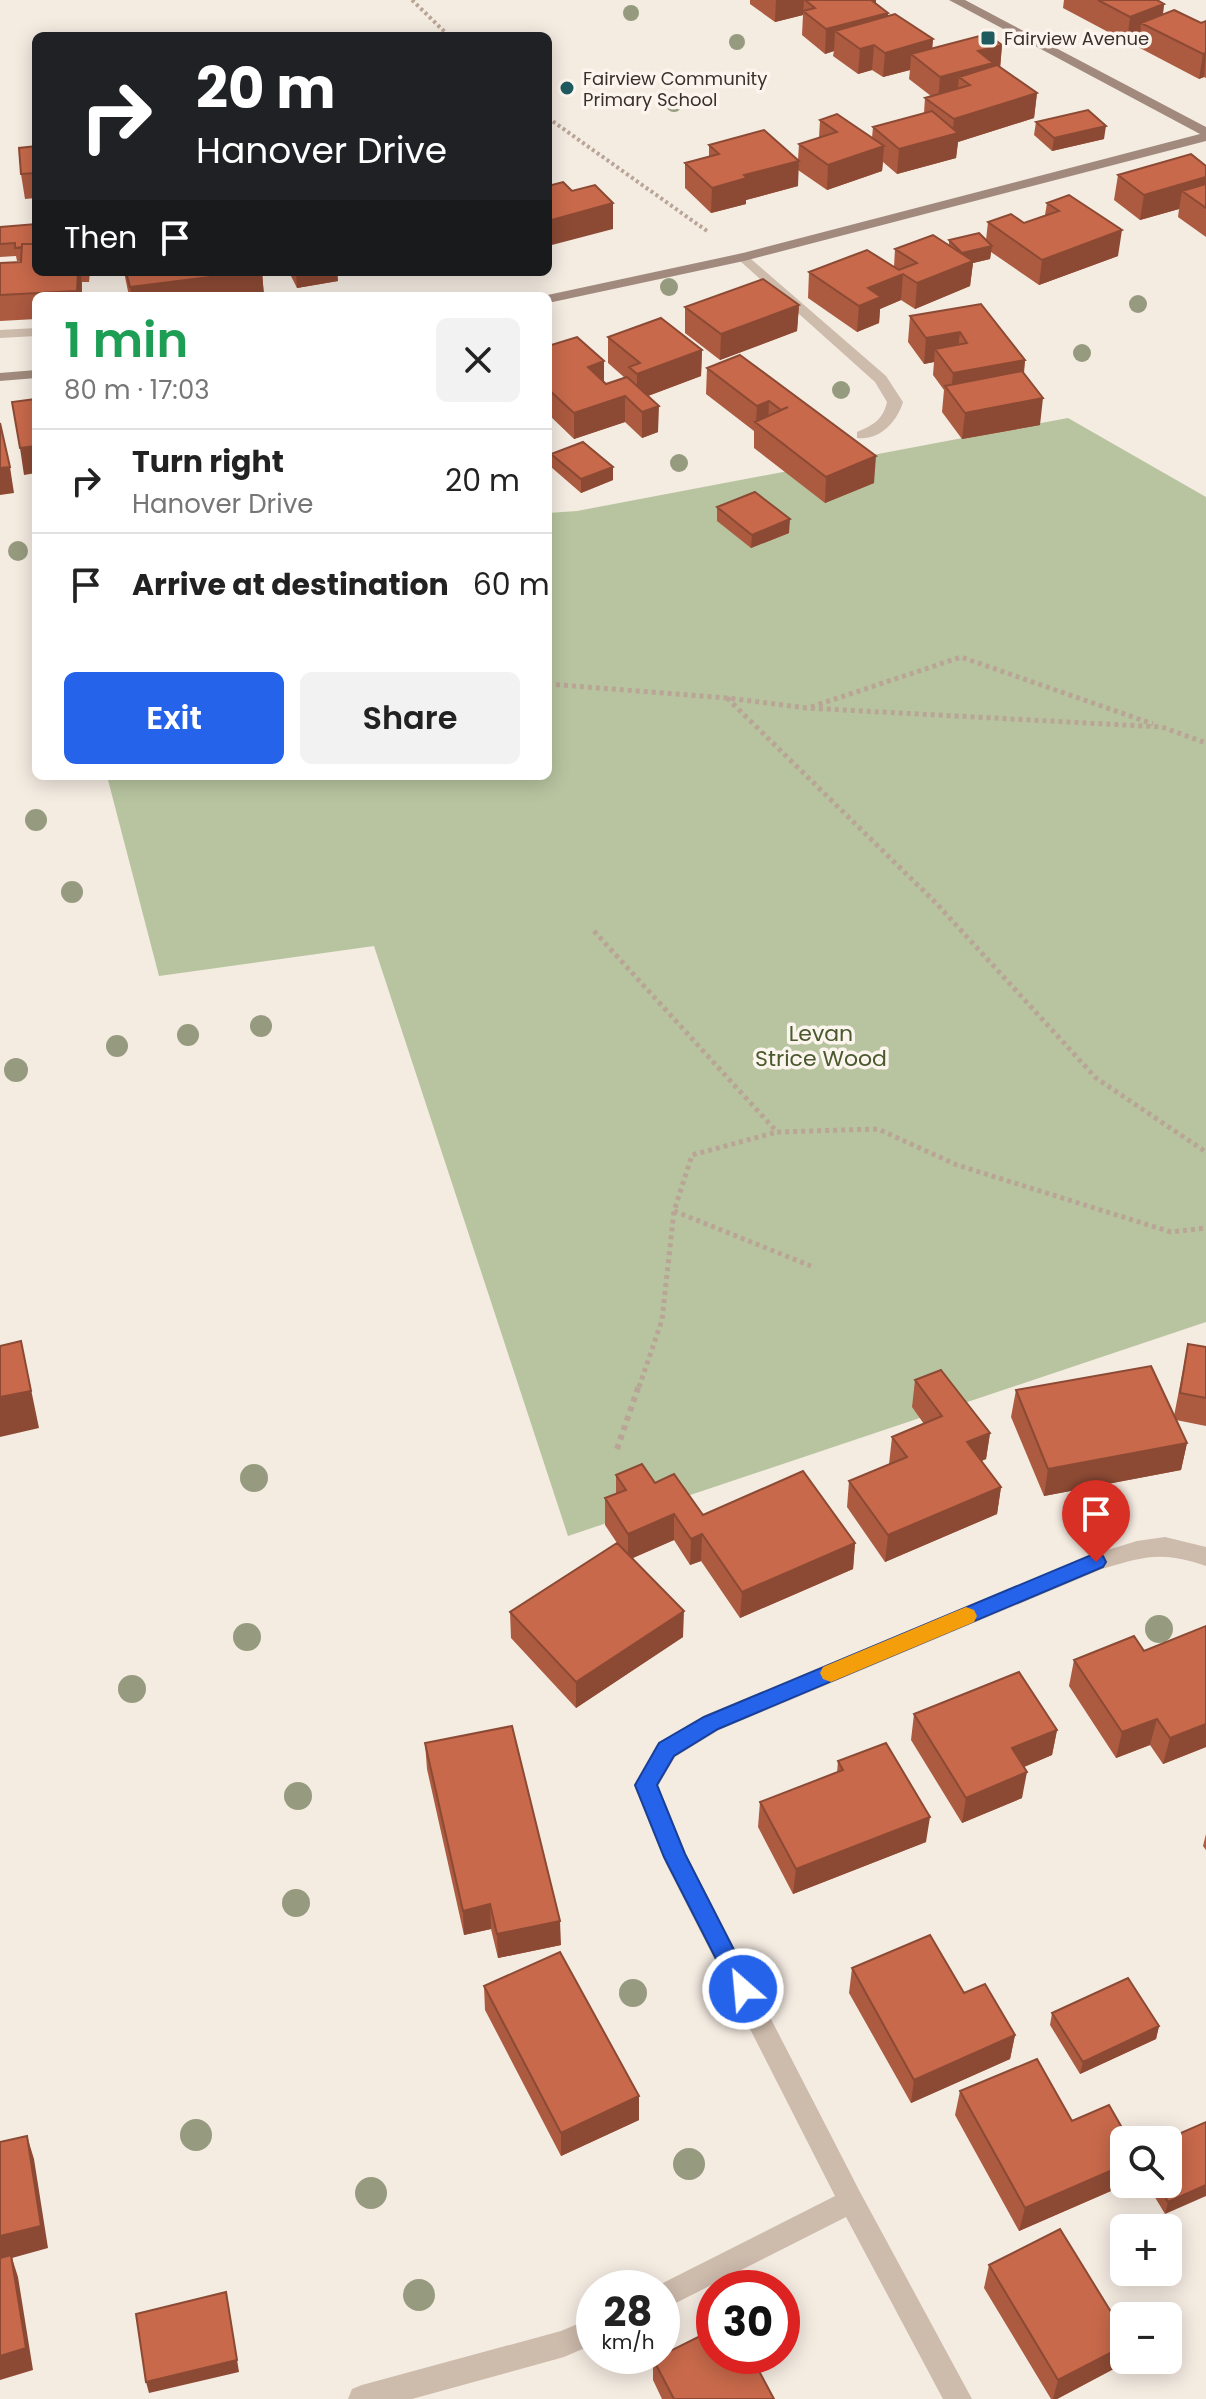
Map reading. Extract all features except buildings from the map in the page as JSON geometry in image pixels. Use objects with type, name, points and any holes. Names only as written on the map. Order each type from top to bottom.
[{"type":"street","points":[[955,0],[1206,135]]},
{"type":"street","points":[[552,298],[744,257],[1206,135]]},
{"type":"street","points":[[744,257],[881,379],[895,402],[893,412],[886,424],[862,435]]},
{"type":"street","points":[[0,334],[32,332]]},
{"type":"street","points":[[0,377],[32,374]]},
{"type":"street","points":[[958,2399],[851,2201],[675,1857],[646,1785],[667,1750],[711,1723],[1096,1562],[1152,1544],[1198,1552],[1206,1557]]},
{"type":"street","points":[[680,2288],[851,2201]]},
{"type":"street","points":[[362,2399],[576,2338]]},
{"type":"path","points":[[412,0],[445,32]]},
{"type":"path","points":[[552,121],[744,257]]},
{"type":"path","points":[[806,708],[961,657],[1206,743]]},
{"type":"path","points":[[552,684],[727,698],[806,708],[1162,727]]},
{"type":"path","points":[[727,698],[936,903],[1096,1078],[1206,1152]]},
{"type":"path","points":[[594,931],[777,1132]]},
{"type":"path","points":[[617,1449],[662,1320],[674,1211],[692,1155],[777,1132],[878,1129],[957,1165],[1171,1232],[1206,1228]]},
{"type":"path","points":[[674,1211],[811,1266]]},
{"type":"green space","name":"Levan Strice Wood","points":[[1068,418],[1206,497],[1206,1322],[568,1536],[374,946],[159,976],[108,780],[552,780],[552,513],[577,511]]},
{"type":"slow traffic","points":[[831,1673],[966,1616]]},
{"type":"place","name":"Fairview Avenue","points":[[988,38]]},
{"type":"place","name":"Fairview Community Primary School","points":[[567,88]]},
{"type":"route","points":[[743,1989],[675,1857],[646,1785],[667,1750],[711,1723],[1096,1562]]}]
